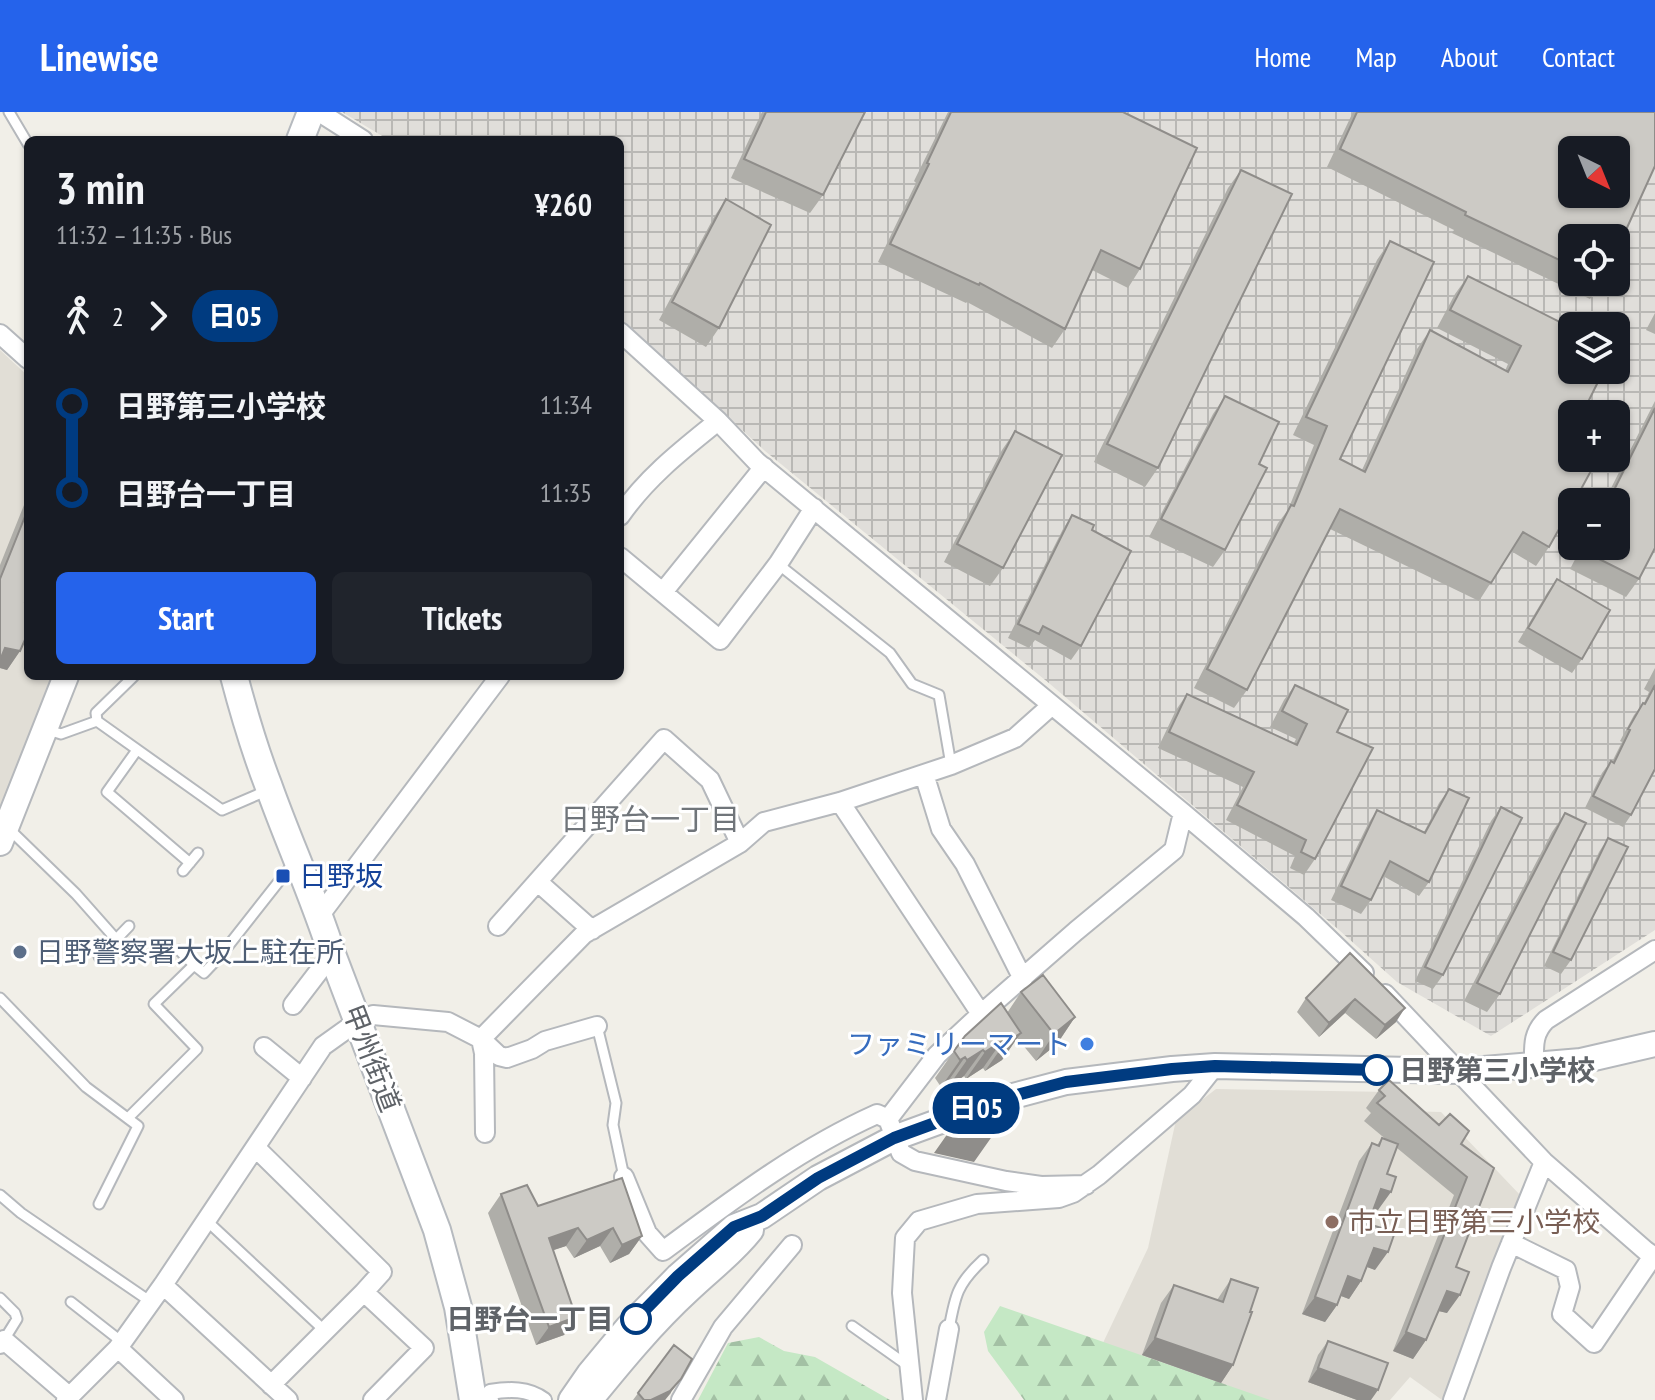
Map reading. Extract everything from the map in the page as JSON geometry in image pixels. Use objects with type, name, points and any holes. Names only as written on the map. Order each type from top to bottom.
[{"type":"main road","name":"甲州街道","points":[[235,680],[269,790],[320,915],[437,1230],[458,1307],[473,1400]]},
{"type":"street","points":[[306,119],[352,136]]},
{"type":"street","points":[[0,334],[24,355]]},
{"type":"street","points":[[624,336],[764,467],[1306,917],[1402,1010],[1544,1162],[1654,1256],[1594,1343],[1562,1314],[1570,1287],[1566,1270],[1511,1243]]},
{"type":"street","points":[[624,510],[637,492],[669,460],[718,421]]},
{"type":"street","points":[[663,592],[764,467]]},
{"type":"street","points":[[624,560],[720,640],[778,564],[814,508]]},
{"type":"street","points":[[2,838],[64,680]]},
{"type":"street","points":[[320,915],[497,680]]},
{"type":"street","points":[[481,1039],[584,934],[740,843],[764,822],[840,802],[951,765],[1015,738],[1052,705]]},
{"type":"street","points":[[498,926],[664,739],[710,780],[740,843]]},
{"type":"street","points":[[924,774],[941,829],[965,864],[1023,979]]},
{"type":"street","points":[[840,802],[981,1014]]},
{"type":"street","points":[[891,1128],[937,1055],[1076,931],[1174,850],[1183,813]]},
{"type":"street","points":[[538,882],[592,930]]},
{"type":"street","points":[[1534,1066],[1537,1029],[1546,1020],[1655,950]]},
{"type":"street","points":[[293,1005],[332,954]]},
{"type":"street","points":[[2,1342],[67,1398],[120,1345],[323,1046],[358,1021],[373,1015],[448,1022],[481,1039],[499,1056],[507,1058],[545,1041],[597,1026]]},
{"type":"street","points":[[481,1039],[484,1053],[485,1133]]},
{"type":"street","points":[[571,1400],[628,1327],[678,1276],[734,1227],[762,1216],[891,1128],[1066,1082],[1130,1073],[1215,1066],[1459,1071],[1581,1061],[1655,1044]]},
{"type":"street","points":[[264,1047],[302,1078]]},
{"type":"street","points":[[913,1400],[902,1293],[905,1238],[919,1221],[977,1204],[1059,1198],[1086,1185],[1192,1095],[1215,1066]]},
{"type":"street","points":[[624,1177],[647,1233],[663,1251],[734,1197],[802,1153],[877,1114],[891,1128],[901,1153],[915,1161],[1041,1186],[1086,1185]]},
{"type":"street","points":[[163,1285],[280,1395],[325,1331],[382,1272],[256,1148]]},
{"type":"street","points":[[1453,1400],[1544,1162]]},
{"type":"street","points":[[590,1400],[638,1341],[687,1291],[742,1242],[762,1216]]},
{"type":"street","points":[[681,1400],[723,1327],[792,1245]]},
{"type":"street","points":[[364,1292],[424,1348],[373,1400]]},
{"type":"street","points":[[936,1400],[949,1329]]},
{"type":"street","points":[[120,1345],[174,1400]]},
{"type":"street","points":[[491,1400],[490,1392],[511,1389],[537,1395],[544,1400]]},
{"type":"lane","points":[[9,112],[24,137]]},
{"type":"lane","points":[[778,564],[890,653],[912,684],[939,695],[951,765]]},
{"type":"lane","points":[[130,680],[96,713],[97,721],[222,810],[269,790]]},
{"type":"lane","points":[[43,729],[61,734],[97,721]]},
{"type":"lane","points":[[137,750],[107,792],[186,867],[198,853]]},
{"type":"lane","points":[[2,838],[76,894],[115,938]]},
{"type":"lane","points":[[179,950],[204,973],[297,858]]},
{"type":"lane","points":[[99,957],[129,926]]},
{"type":"lane","points":[[129,1117],[197,1049],[154,1004],[194,965]]},
{"type":"lane","points":[[0,998],[86,1087],[138,1126],[99,1204]]},
{"type":"lane","points":[[597,1026],[616,1103],[613,1125],[624,1177]]},
{"type":"lane","points":[[0,1195],[21,1213],[151,1302]]},
{"type":"lane","points":[[207,1221],[325,1331]]},
{"type":"lane","points":[[949,1329],[955,1298],[966,1276],[983,1260]]},
{"type":"lane","points":[[0,1298],[17,1319],[2,1342]]},
{"type":"lane","points":[[71,1302],[120,1345]]},
{"type":"lane","points":[[852,1326],[910,1367]]},
{"type":"shaded area","points":[[342,112],[1655,112],[1655,930],[1491,1036],[1397,982],[1050,684],[765,451],[624,323],[624,136],[382,136]]},
{"type":"shaded area","points":[[0,350],[24,372],[24,680],[55,680],[0,811]]},
{"type":"shaded area","name":"市立日野第三小学校","points":[[1216,1089],[1391,1092],[1402,1111],[1441,1112],[1521,1196],[1442,1400],[1410,1377],[1390,1400],[1239,1400],[1102,1345],[1148,1248],[1176,1120]]},
{"type":"green space","points":[[1000,1306],[1270,1400],[1024,1400],[988,1351],[984,1332]]},
{"type":"green space","points":[[759,1337],[784,1351],[815,1357],[890,1400],[698,1400],[728,1343]]},
{"type":"building","points":[[766,112],[865,112],[823,195],[744,159]]},
{"type":"building","points":[[951,112],[1123,112],[1197,148],[1140,269],[1101,250],[1065,329],[980,283],[890,244]]},
{"type":"building","points":[[1357,112],[1655,112],[1655,166],[1629,224],[1558,224],[1558,259],[1465,215],[1466,212],[1340,149]]},
{"type":"building","points":[[1241,170],[1292,194],[1158,468],[1107,444]]},
{"type":"building","points":[[726,199],[771,225],[719,328],[672,302]]},
{"type":"building","points":[[1390,241],[1434,262],[1340,459],[1365,472],[1430,330],[1508,372],[1521,346],[1450,310],[1468,276],[1558,321],[1558,384],[1597,384],[1589,400],[1558,400],[1558,472],[1590,472],[1582,488],[1558,488],[1558,531],[1549,547],[1523,532],[1491,583],[1340,509],[1247,690],[1207,669],[1291,505],[1294,506],[1327,426],[1306,417]]},
{"type":"building","points":[[1225,396],[1279,422],[1259,464],[1267,468],[1225,550],[1161,519]]},
{"type":"building","points":[[1655,408],[1655,548],[1639,579],[1601,560],[1630,560],[1630,488],[1615,488],[1623,472],[1630,472],[1630,458]]},
{"type":"building","points":[[1015,431],[1062,455],[1003,568],[957,544]]},
{"type":"building","points":[[1072,515],[1094,525],[1092,530],[1131,551],[1081,646],[1043,626],[1039,634],[1018,624]]},
{"type":"building","points":[[24,519],[24,642],[20,651],[5,648],[0,660],[0,579]]},
{"type":"building","points":[[1557,579],[1610,610],[1582,659],[1528,628]]},
{"type":"building","points":[[1295,685],[1348,710],[1337,732],[1373,748],[1315,859],[1301,852],[1306,840],[1237,805],[1254,772],[1169,732],[1187,694],[1297,745],[1307,724],[1282,711]]},
{"type":"building","points":[[1655,685],[1655,769],[1631,815],[1593,796]]},
{"type":"building","points":[[1449,789],[1469,798],[1429,882],[1390,861],[1371,900],[1341,886],[1377,810],[1425,833]]},
{"type":"building","points":[[1501,807],[1522,818],[1443,975],[1425,967]]},
{"type":"building","points":[[1565,813],[1586,823],[1500,994],[1477,983]]},
{"type":"building","points":[[1608,838],[1628,847],[1571,960],[1553,952]]},
{"type":"building","points":[[1350,953],[1405,1008],[1385,1025],[1355,999],[1329,1023],[1306,998]]},
{"type":"building","points":[[1043,975],[1075,1017],[1054,1034],[1021,992]]},
{"type":"building","points":[[1001,1003],[1021,1033],[1004,1044],[1002,1041],[985,1052],[983,1050],[967,1060],[965,1057],[960,1060],[954,1051],[965,1036]]},
{"type":"building","points":[[1389,1080],[1439,1125],[1450,1114],[1469,1131],[1461,1144],[1494,1168],[1456,1267],[1469,1272],[1460,1295],[1447,1291],[1426,1340],[1406,1332],[1467,1177],[1377,1103],[1385,1096],[1379,1090]]},
{"type":"building","points":[[994,1109],[993,1135],[953,1126]]},
{"type":"building","points":[[1382,1138],[1398,1144],[1387,1174],[1396,1177],[1391,1192],[1381,1189],[1368,1224],[1395,1232],[1388,1252],[1374,1248],[1361,1281],[1348,1276],[1337,1305],[1315,1297],[1372,1143],[1379,1146]]},
{"type":"building","points":[[622,1178],[642,1236],[622,1245],[613,1228],[587,1240],[578,1228],[549,1238],[576,1317],[549,1327],[501,1194],[527,1185],[538,1206]]},
{"type":"building","points":[[1231,1279],[1258,1288],[1233,1365],[1155,1338],[1174,1285],[1223,1302]]},
{"type":"building","points":[[1328,1341],[1388,1363],[1378,1390],[1318,1368]]},
{"type":"building","points":[[674,1345],[692,1359],[670,1391],[644,1400],[638,1393]]},
{"type":"bus line","name":"日05","points":[[636,1319],[678,1276],[734,1227],[762,1216],[818,1178],[894,1138],[998,1100],[1066,1082],[1172,1069],[1215,1066],[1377,1070]]},
{"type":"place","name":"日野坂","points":[[283,876]]},
{"type":"place","name":"日野警察署大坂上駐在所","points":[[20,952]]},
{"type":"place","name":"ファミリーマート","points":[[1087,1044]]},
{"type":"place","name":"日野第三小学校","points":[[1377,1070]]},
{"type":"place","name":"市立日野第三小学校","points":[[1332,1222]]},
{"type":"place","name":"日野台一丁目","points":[[636,1319]]},
{"type":"district","name":"日野台一丁目","points":[[650,820]]}]
